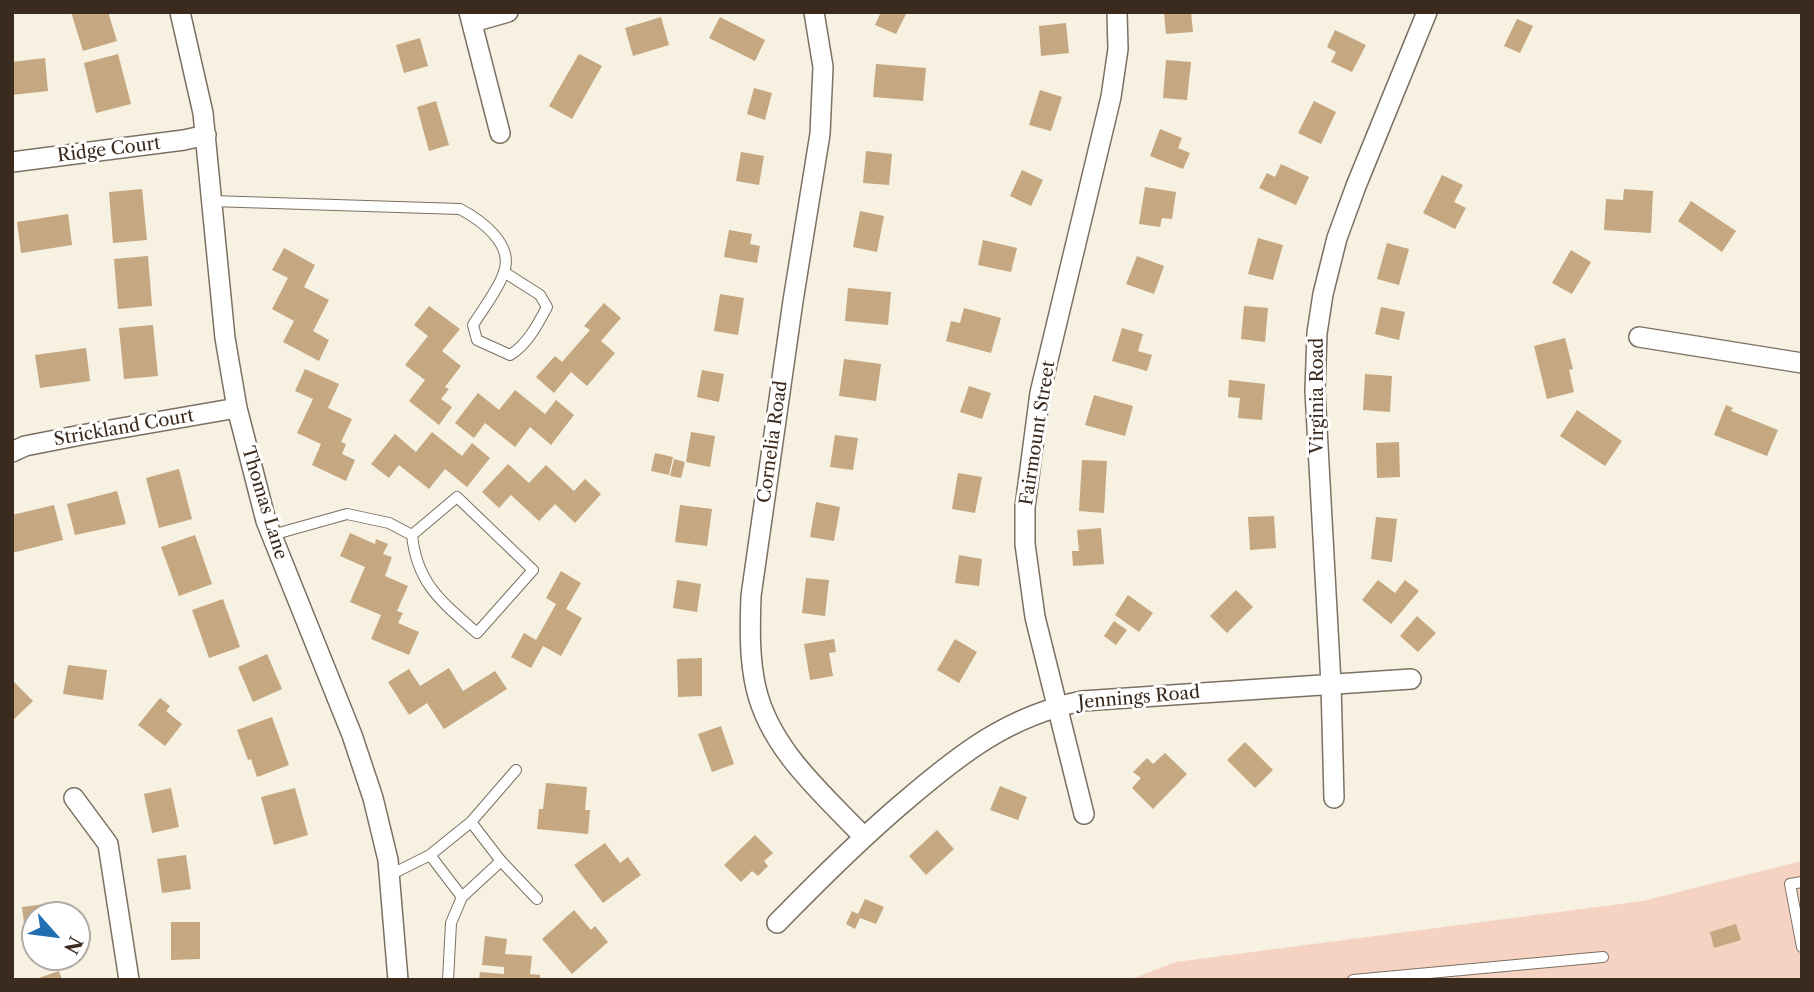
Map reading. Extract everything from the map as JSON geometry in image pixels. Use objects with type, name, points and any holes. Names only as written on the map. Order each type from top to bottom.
[{"type":"street","name":"Thomas Lane","points":[[180,12],[206,135],[225,338],[237,408],[251,469],[272,535],[356,747],[373,798],[390,875],[398,980]]},
{"type":"street","points":[[500,133],[471,17],[508,12]]},
{"type":"street","name":"Cornelia Road","points":[[814,12],[823,67],[820,134],[793,301],[753,584],[750,639],[757,690],[773,731],[792,760],[863,836]]},
{"type":"street","name":"Fairmount Street","points":[[1084,814],[1035,617],[1025,544],[1027,495],[1040,393],[1111,97],[1118,49],[1117,12]]},
{"type":"street","name":"Virginia Road","points":[[1334,798],[1331,684],[1315,391],[1318,334],[1323,294],[1337,238],[1427,12]]},
{"type":"street","name":"Ridge Court","points":[[12,162],[206,135]]},
{"type":"street","points":[[1639,337],[1802,363]]},
{"type":"street","name":"Strickland Court","points":[[12,452],[25,446],[70,437],[237,408]]},
{"type":"street","name":"Jennings Road","points":[[777,923],[863,836],[953,759],[1020,719],[1057,706],[1082,701],[1411,679]]},
{"type":"street","points":[[74,798],[108,844],[129,980]]},
{"type":"lane","points":[[211,201],[460,209],[479,219],[497,239],[506,255],[504,272],[473,326],[477,340],[510,355],[519,350],[547,307],[540,295],[504,272]]},
{"type":"lane","points":[[457,498],[533,570],[477,633],[440,600],[419,571],[412,535],[457,498]]},
{"type":"lane","points":[[272,535],[347,514],[389,523],[412,535]]},
{"type":"lane","points":[[390,875],[430,855],[471,822],[516,770]]},
{"type":"lane","points":[[471,822],[501,861],[537,899]]},
{"type":"lane","points":[[430,855],[462,897]]},
{"type":"lane","points":[[448,980],[451,923],[462,897],[501,861]]},
{"type":"lane","points":[[1802,882],[1790,884],[1802,947]]},
{"type":"lane","points":[[1353,980],[1603,957]]},
{"type":"shaded area","points":[[1802,861],[1802,980],[1129,980],[1176,962],[1643,901]]},
{"type":"building","points":[[71,12],[108,12],[117,41],[83,51]]},
{"type":"building","points":[[881,12],[907,12],[896,34],[875,25]]},
{"type":"building","points":[[1164,12],[1191,12],[1193,32],[1166,34]]},
{"type":"building","points":[[661,17],[669,45],[633,56],[625,28]]},
{"type":"building","points":[[720,17],[765,40],[755,61],[709,38]]},
{"type":"building","points":[[1517,19],[1533,26],[1520,53],[1504,46]]},
{"type":"building","points":[[1066,23],[1069,53],[1041,56],[1039,26]]},
{"type":"building","points":[[1335,30],[1366,45],[1352,72],[1331,62],[1336,52],[1327,47]]},
{"type":"building","points":[[420,38],[428,66],[404,73],[396,45]]},
{"type":"building","points":[[118,54],[131,104],[96,113],[84,63]]},
{"type":"building","points":[[579,54],[602,66],[572,119],[549,106]]},
{"type":"building","points":[[45,58],[48,91],[12,95],[12,62]]},
{"type":"building","points":[[1166,60],[1191,62],[1187,100],[1163,98]]},
{"type":"building","points":[[876,64],[926,68],[923,101],[873,97]]},
{"type":"building","points":[[754,88],[772,93],[765,120],[747,114]]},
{"type":"building","points":[[1040,90],[1062,97],[1051,131],[1029,125]]},
{"type":"building","points":[[436,101],[449,145],[429,151],[417,107]]},
{"type":"building","points":[[1314,101],[1336,112],[1321,144],[1298,133]]},
{"type":"building","points":[[1160,129],[1182,138],[1178,148],[1190,153],[1183,169],[1150,156]]},
{"type":"building","points":[[866,151],[892,154],[889,185],[863,183]]},
{"type":"building","points":[[741,152],[764,156],[759,185],[736,181]]},
{"type":"building","points":[[1281,164],[1309,177],[1296,205],[1259,188],[1267,173],[1275,177]]},
{"type":"building","points":[[1022,170],[1043,180],[1031,206],[1010,196]]},
{"type":"building","points":[[1442,175],[1463,185],[1454,202],[1466,208],[1455,229],[1423,213]]},
{"type":"building","points":[[1145,187],[1176,192],[1172,219],[1162,218],[1160,227],[1139,224]]},
{"type":"building","points":[[142,189],[147,240],[113,243],[109,192]]},
{"type":"building","points":[[1624,189],[1653,191],[1651,233],[1604,230],[1606,199],[1623,200]]},
{"type":"building","points":[[1691,201],[1736,231],[1722,252],[1678,221]]},
{"type":"building","points":[[860,211],[884,216],[877,252],[853,247]]},
{"type":"building","points":[[68,214],[72,245],[21,253],[17,222]]},
{"type":"building","points":[[729,230],[752,234],[750,244],[760,246],[757,263],[724,257]]},
{"type":"building","points":[[1258,238],[1283,245],[1273,280],[1248,274]]},
{"type":"building","points":[[983,240],[1017,248],[1011,272],[978,265]]},
{"type":"building","points":[[1387,243],[1409,249],[1399,285],[1377,279]]},
{"type":"building","points":[[284,248],[315,265],[304,287],[329,300],[313,331],[329,340],[319,361],[283,342],[294,321],[272,309],[288,278],[272,270]]},
{"type":"building","points":[[1571,250],[1591,262],[1572,294],[1552,283]]},
{"type":"building","points":[[148,256],[152,306],[118,309],[114,259]]},
{"type":"building","points":[[1137,256],[1164,266],[1154,294],[1126,284]]},
{"type":"building","points":[[848,288],[891,292],[888,325],[845,321]]},
{"type":"building","points":[[720,294],[744,298],[738,335],[714,331]]},
{"type":"building","points":[[604,303],[621,318],[601,341],[615,353],[587,386],[571,372],[554,393],[536,377],[555,356],[562,362],[590,330],[584,326]]},
{"type":"building","points":[[429,306],[460,329],[442,351],[461,366],[445,387],[449,389],[441,399],[452,407],[439,425],[409,401],[425,380],[405,365],[428,336],[414,325]]},
{"type":"building","points":[[1244,306],[1268,308],[1265,342],[1241,339]]},
{"type":"building","points":[[1381,307],[1405,312],[1399,340],[1375,334]]},
{"type":"building","points":[[964,308],[1001,318],[991,353],[946,341],[951,321],[960,323]]},
{"type":"building","points":[[153,325],[158,376],[124,379],[119,328]]},
{"type":"building","points":[[1122,328],[1143,334],[1138,351],[1152,355],[1147,371],[1112,361]]},
{"type":"building","points":[[1565,338],[1573,369],[1569,370],[1574,392],[1547,399],[1534,346]]},
{"type":"building","points":[[86,348],[90,381],[40,388],[35,355]]},
{"type":"building","points":[[844,359],[881,364],[876,401],[839,396]]},
{"type":"building","points":[[305,369],[339,384],[328,408],[352,419],[341,442],[346,444],[342,454],[355,460],[346,481],[312,465],[321,444],[297,433],[313,399],[295,391]]},
{"type":"building","points":[[702,370],[724,374],[719,402],[697,397]]},
{"type":"building","points":[[1365,374],[1392,376],[1390,412],[1363,410]]},
{"type":"building","points":[[1229,380],[1265,384],[1262,420],[1238,418],[1240,398],[1228,397]]},
{"type":"building","points":[[969,386],[991,393],[982,419],[960,412]]},
{"type":"building","points":[[515,390],[545,414],[556,400],[574,415],[551,445],[530,427],[515,447],[485,423],[474,438],[455,423],[478,393],[499,410]]},
{"type":"building","points":[[1094,395],[1133,406],[1125,436],[1085,425]]},
{"type":"building","points":[[1726,405],[1733,408],[1731,411],[1778,430],[1767,456],[1714,435]]},
{"type":"building","points":[[1577,410],[1622,441],[1605,466],[1560,436]]},
{"type":"building","points":[[432,432],[462,456],[472,443],[490,458],[467,487],[445,469],[429,489],[399,465],[389,478],[371,464],[395,434],[416,452]]},
{"type":"building","points":[[691,432],[715,436],[710,467],[686,462]]},
{"type":"building","points":[[835,435],[858,438],[853,470],[830,467]]},
{"type":"building","points":[[1399,442],[1400,477],[1377,478],[1376,443]]},
{"type":"building","points":[[655,453],[673,457],[669,475],[651,471]]},
{"type":"building","points":[[674,459],[685,462],[681,478],[670,476]]},
{"type":"building","points":[[1082,460],[1107,461],[1104,513],[1079,511]]},
{"type":"building","points":[[508,464],[529,483],[546,465],[574,491],[585,479],[601,494],[575,523],[555,504],[539,521],[511,495],[499,508],[482,492]]},
{"type":"building","points":[[179,469],[192,519],[159,528],[146,478]]},
{"type":"building","points":[[958,473],[982,477],[975,513],[952,509]]},
{"type":"building","points":[[117,491],[126,524],[75,535],[67,504]]},
{"type":"building","points":[[816,502],[840,507],[834,541],[810,537]]},
{"type":"building","points":[[54,505],[63,540],[12,553],[12,515]]},
{"type":"building","points":[[680,505],[712,509],[707,546],[675,542]]},
{"type":"building","points":[[1274,516],[1276,548],[1250,550],[1248,517]]},
{"type":"building","points":[[1376,517],[1397,519],[1392,562],[1371,559]]},
{"type":"building","points":[[1101,528],[1104,564],[1073,566],[1072,551],[1079,551],[1077,530]]},
{"type":"building","points":[[350,533],[375,544],[376,539],[388,544],[383,554],[392,557],[385,576],[408,586],[397,611],[403,613],[398,623],[419,632],[409,655],[371,639],[381,615],[350,602],[365,567],[340,556]]},
{"type":"building","points":[[195,535],[212,584],[179,596],[161,547]]},
{"type":"building","points":[[959,555],[982,559],[979,586],[955,583]]},
{"type":"building","points":[[561,571],[581,583],[566,609],[582,618],[561,656],[543,646],[531,668],[511,657],[524,633],[536,640],[556,604],[546,598]]},
{"type":"building","points":[[806,578],[829,580],[825,616],[802,613]]},
{"type":"building","points":[[677,580],[701,584],[697,612],[673,608]]},
{"type":"building","points":[[1378,580],[1395,593],[1405,580],[1419,591],[1391,624],[1362,600]]},
{"type":"building","points":[[1236,590],[1253,607],[1227,633],[1210,616]]},
{"type":"building","points":[[1128,595],[1153,613],[1139,632],[1115,615]]},
{"type":"building","points":[[223,599],[240,647],[209,658],[192,610]]},
{"type":"building","points":[[1417,616],[1436,633],[1418,652],[1400,636]]},
{"type":"building","points":[[1114,621],[1127,630],[1116,645],[1104,636]]},
{"type":"building","points":[[834,639],[836,652],[829,653],[833,676],[810,680],[804,644]]},
{"type":"building","points":[[955,639],[977,652],[959,683],[937,670]]},
{"type":"building","points":[[267,654],[282,689],[253,702],[238,667]]},
{"type":"building","points":[[702,658],[702,696],[678,697],[677,659]]},
{"type":"building","points":[[68,665],[107,670],[103,700],[63,694]]},
{"type":"building","points":[[449,668],[463,691],[495,671],[507,689],[444,729],[427,703],[409,715],[388,682],[409,669],[420,686]]},
{"type":"building","points":[[12,680],[33,701],[12,721]]},
{"type":"building","points":[[160,698],[170,706],[166,711],[182,724],[165,746],[138,725]]},
{"type":"building","points":[[272,717],[289,765],[257,777],[237,730]]},
{"type":"building","points":[[721,726],[734,764],[712,772],[698,734]]},
{"type":"building","points":[[1245,742],[1273,770],[1255,788],[1227,760]]},
{"type":"building","points":[[1165,753],[1187,774],[1153,809],[1132,788],[1141,778],[1133,772],[1147,758],[1153,764]]},
{"type":"building","points":[[546,783],[587,787],[585,810],[590,810],[588,834],[537,829]]},
{"type":"building","points":[[1000,786],[1027,797],[1018,820],[990,810]]},
{"type":"building","points":[[171,788],[179,827],[152,833],[144,794]]},
{"type":"building","points":[[295,788],[308,835],[274,845],[261,797]]},
{"type":"building","points":[[937,830],[954,849],[926,875],[909,856]]},
{"type":"building","points":[[755,835],[773,853],[764,861],[768,866],[758,876],[752,871],[741,882],[724,865]]},
{"type":"building","points":[[605,843],[620,863],[628,857],[641,875],[603,903],[574,865]]},
{"type":"building","points":[[186,855],[191,889],[162,893],[157,859]]},
{"type":"building","points":[[865,899],[884,907],[876,924],[860,918],[855,929],[846,924],[852,911],[858,914]]},
{"type":"building","points":[[574,910],[591,930],[595,926],[608,942],[572,974],[542,939]]},
{"type":"building","points":[[171,922],[200,922],[200,959],[171,960]]},
{"type":"building","points":[[1736,924],[1741,940],[1714,948],[1710,932]]},
{"type":"building","points":[[485,936],[507,939],[505,954],[532,956],[530,974],[540,975],[540,980],[479,980],[480,972],[504,974],[504,967],[482,965]]},
{"type":"building","points":[[59,971],[62,980],[36,980]]}]
